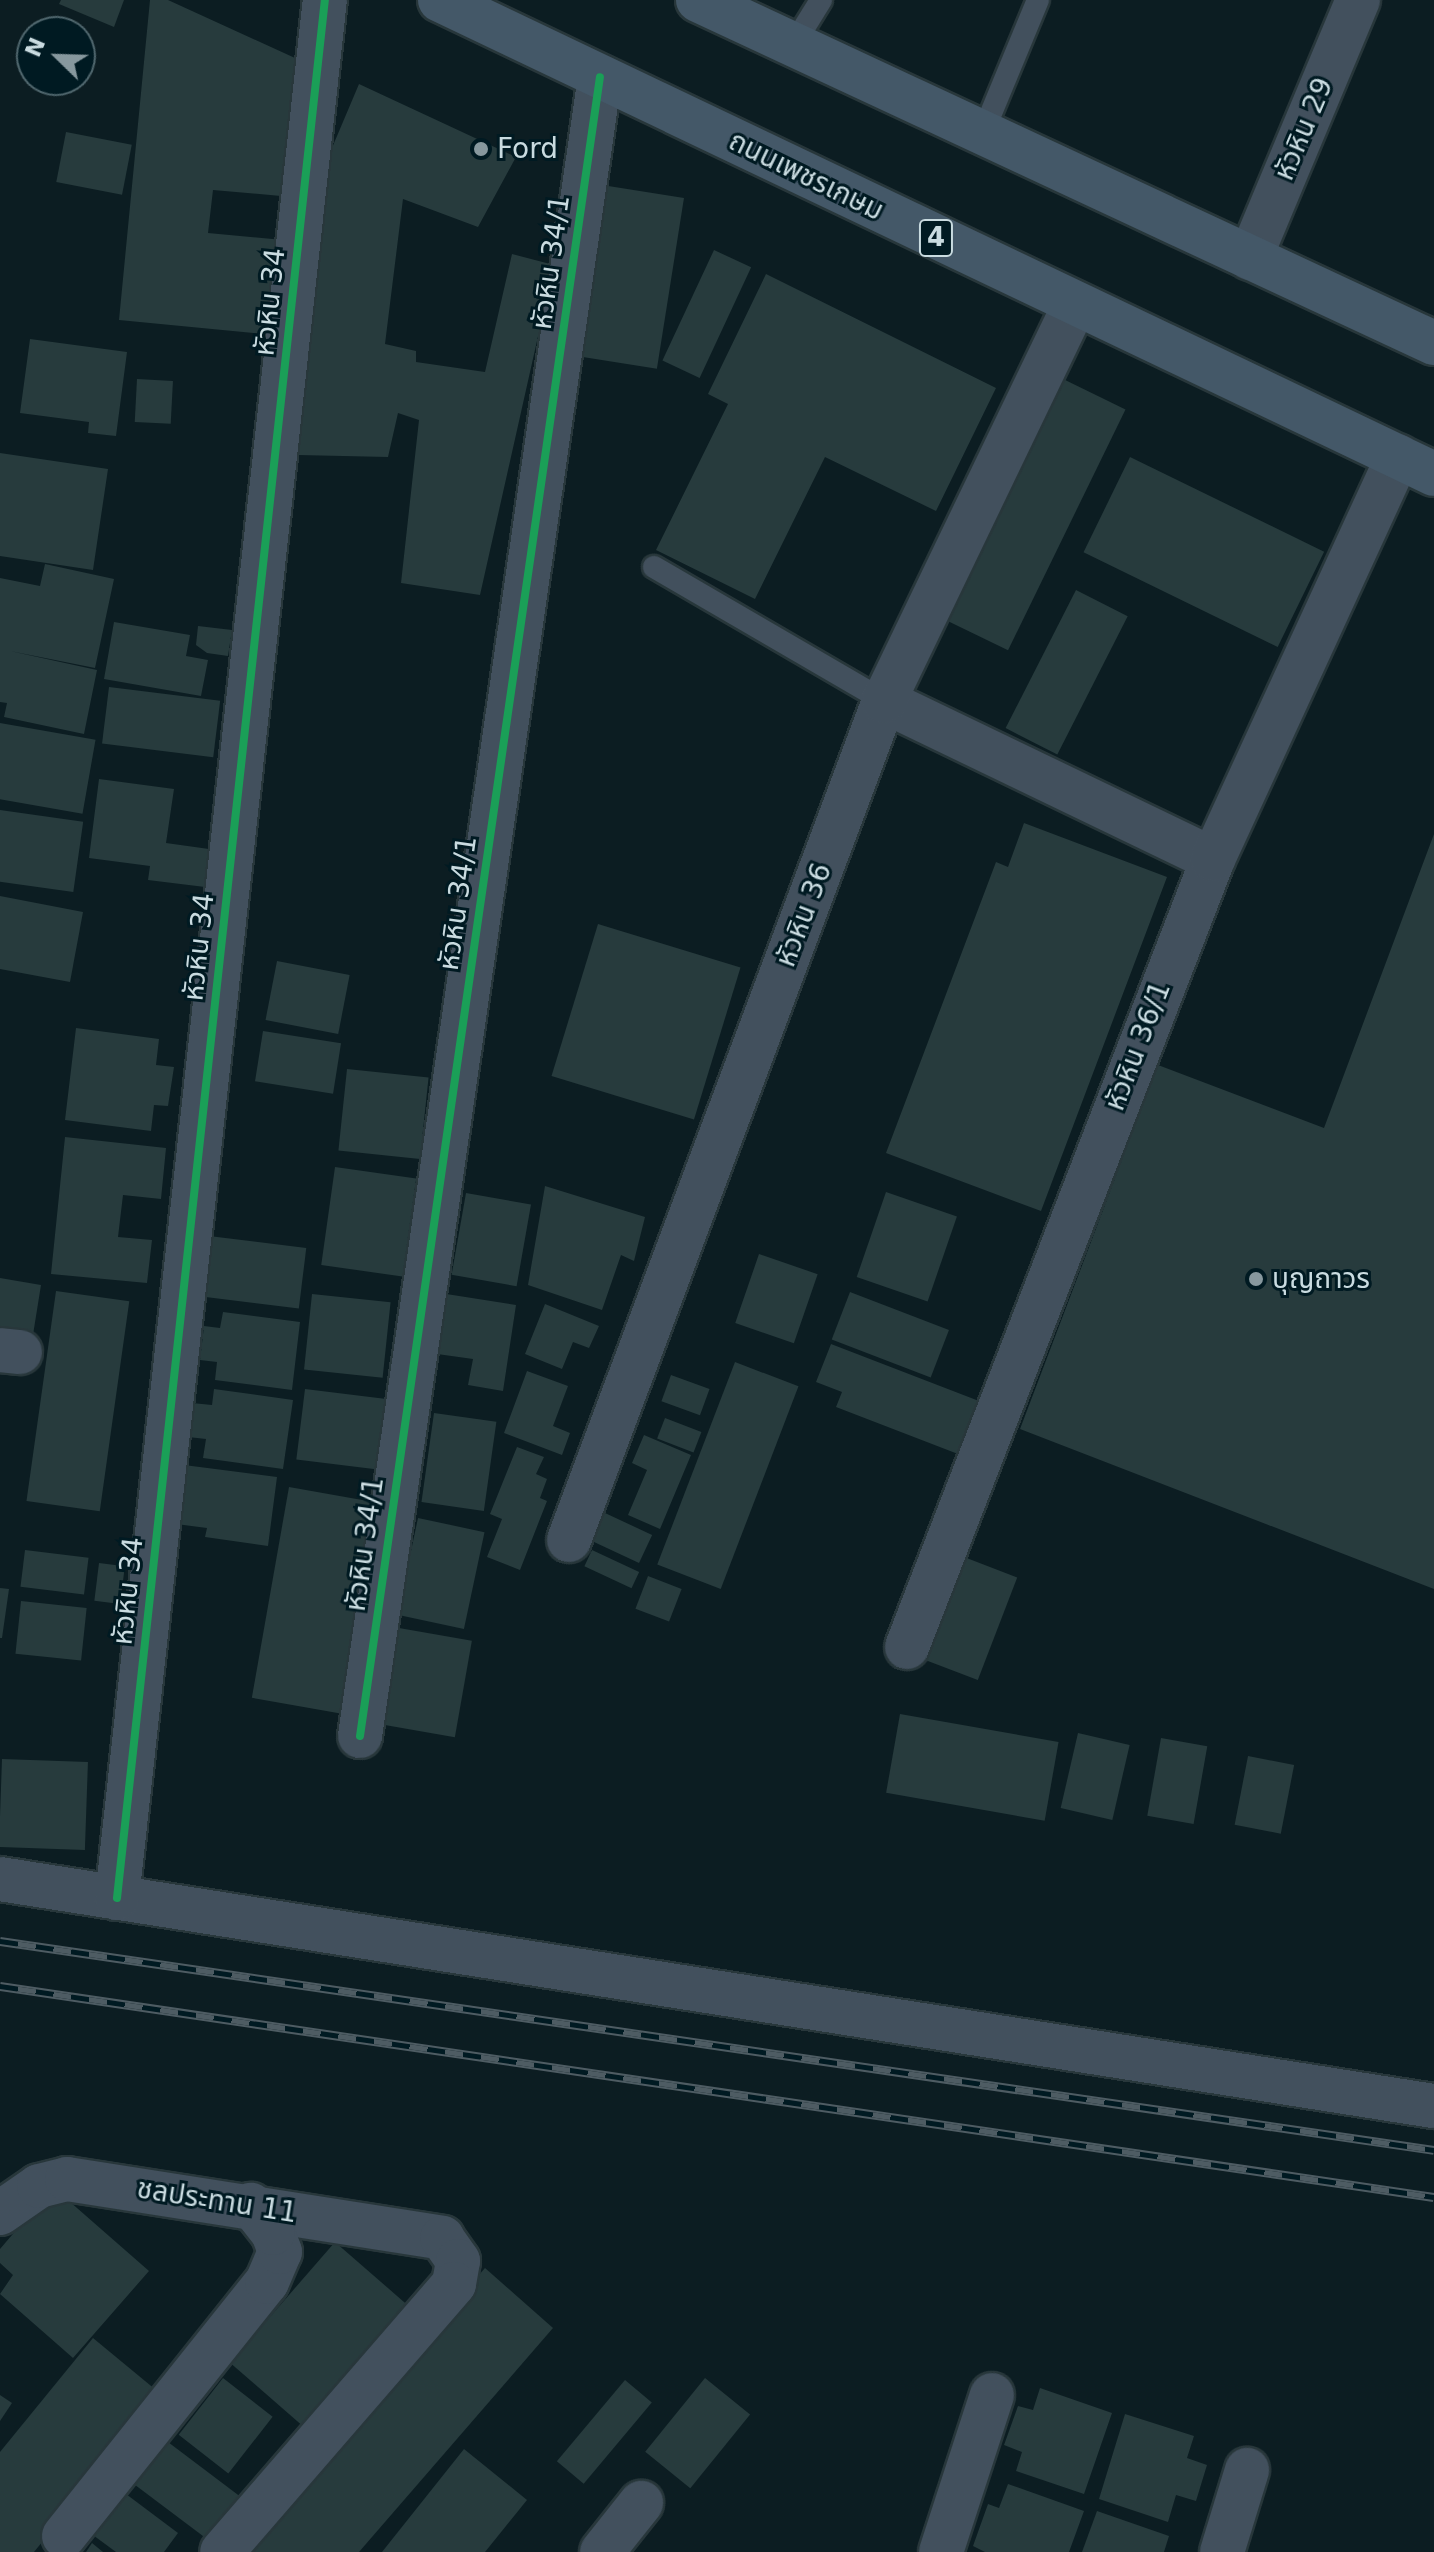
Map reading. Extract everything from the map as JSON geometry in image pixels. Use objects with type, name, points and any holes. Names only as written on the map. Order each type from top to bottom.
[{"type":"main road","name":"ถนนเพชรเกษม","points":[[440,0],[1416,465]]},
{"type":"main road","points":[[698,0],[792,47],[1434,343]]},
{"type":"street","name":"หัวหิน 34","points":[[117,1898],[325,0]]},
{"type":"street","name":"หัวหิน 29","points":[[1250,258],[1358,0]]},
{"type":"street","name":"หัวหิน 34/1","points":[[360,1736],[600,77]]},
{"type":"street","name":"หัวหิน 36","points":[[569,1540],[884,701],[1075,305]]},
{"type":"street","name":"หัวหิน 36/1","points":[[907,1647],[1213,859],[1416,465]]},
{"type":"street","points":[[884,701],[1213,859]]},
{"type":"street","points":[[0,1879],[1434,2106]]},
{"type":"street","name":"ชลประทาน 11","points":[[0,2213],[39,2186],[67,2179],[251,2205],[442,2238],[458,2261],[454,2284],[222,2552]]},
{"type":"street","points":[[64,2536],[267,2282],[280,2252],[273,2233],[251,2205]]},
{"type":"street","points":[[941,2552],[992,2395]]},
{"type":"street","points":[[1222,2552],[1247,2470]]},
{"type":"street","points":[[602,2552],[641,2503]]},
{"type":"lane","points":[[792,47],[821,0]]},
{"type":"lane","points":[[982,135],[1038,0]]},
{"type":"lane","points":[[654,567],[884,701]]},
{"type":"building","points":[[61,0],[124,0],[114,27],[96,19],[96,16],[88,16],[59,4]]},
{"type":"building","points":[[150,0],[168,0],[295,58],[281,196],[213,190],[208,233],[283,240],[274,335],[119,320]]},
{"type":"building","points":[[359,84],[516,157],[478,227],[403,199],[385,344],[416,351],[416,362],[485,372],[512,254],[554,265],[480,595],[401,583],[419,420],[398,413],[388,457],[298,455],[326,162]]},
{"type":"building","points":[[66,132],[132,145],[122,195],[56,182]]},
{"type":"building","points":[[602,185],[684,198],[657,369],[575,356]]},
{"type":"building","points":[[714,250],[751,267],[700,378],[662,361]]},
{"type":"building","points":[[766,274],[996,388],[936,511],[825,457],[755,599],[656,550],[728,404],[708,394]]},
{"type":"building","points":[[30,339],[127,352],[116,436],[88,433],[89,422],[20,413]]},
{"type":"building","points":[[1059,377],[1126,409],[1008,650],[942,618]]},
{"type":"building","points":[[137,379],[173,381],[171,424],[135,422]]},
{"type":"building","points":[[0,453],[108,469],[93,570],[0,556]]},
{"type":"building","points":[[1130,457],[1324,552],[1278,647],[1084,552]]},
{"type":"building","points":[[45,564],[114,579],[95,668],[10,651],[97,670],[84,734],[4,717],[7,703],[0,702],[0,578],[40,586]]},
{"type":"building","points":[[1076,590],[1128,616],[1057,754],[1006,728]]},
{"type":"building","points":[[114,622],[190,635],[186,656],[208,660],[201,696],[104,679]]},
{"type":"building","points":[[198,626],[232,630],[228,656],[207,653],[196,645]]},
{"type":"building","points":[[109,687],[220,701],[213,757],[102,744]]},
{"type":"building","points":[[0,723],[96,740],[83,814],[0,799]]},
{"type":"building","points":[[99,779],[174,789],[166,843],[209,849],[205,887],[148,880],[150,866],[89,858]]},
{"type":"building","points":[[0,810],[83,822],[73,892],[0,882]]},
{"type":"building","points":[[1024,823],[1167,877],[1041,1211],[886,1153],[996,862],[1008,867]]},
{"type":"building","name":"บุญถาวร","points":[[1434,834],[1434,1589],[1020,1429],[1158,1065],[1324,1128]]},
{"type":"building","points":[[0,896],[83,912],[70,982],[0,969]]},
{"type":"building","points":[[598,924],[740,968],[694,1120],[552,1076]]},
{"type":"building","points":[[277,961],[350,975],[338,1034],[266,1020]]},
{"type":"building","points":[[76,1028],[159,1039],[156,1065],[174,1067],[168,1106],[154,1105],[151,1131],[65,1120]]},
{"type":"building","points":[[263,1031],[341,1043],[333,1094],[255,1081]]},
{"type":"building","points":[[347,1069],[429,1078],[420,1159],[338,1151]]},
{"type":"building","points":[[65,1137],[166,1148],[161,1199],[123,1195],[118,1237],[152,1240],[147,1283],[51,1274]]},
{"type":"building","points":[[335,1167],[416,1178],[402,1276],[321,1265]]},
{"type":"building","points":[[545,1186],[645,1217],[634,1261],[621,1255],[602,1310],[528,1285]]},
{"type":"building","points":[[886,1192],[957,1216],[928,1302],[857,1277]]},
{"type":"building","points":[[466,1193],[531,1204],[517,1286],[452,1275]]},
{"type":"building","points":[[209,1236],[306,1248],[299,1308],[202,1297]]},
{"type":"building","points":[[759,1254],[818,1274],[794,1343],[735,1323]]},
{"type":"building","points":[[0,1278],[41,1285],[32,1341],[0,1336]]},
{"type":"building","points":[[56,1291],[129,1301],[100,1511],[26,1501]]},
{"type":"building","points":[[850,1292],[949,1330],[931,1378],[832,1340]]},
{"type":"building","points":[[440,1293],[516,1305],[503,1391],[468,1385],[473,1359],[430,1353]]},
{"type":"building","points":[[312,1294],[391,1302],[383,1378],[304,1370]]},
{"type":"building","points":[[545,1304],[599,1326],[589,1348],[573,1342],[562,1369],[525,1354]]},
{"type":"building","points":[[223,1312],[300,1322],[292,1390],[215,1380],[217,1362],[200,1360],[204,1326],[220,1328]]},
{"type":"building","points":[[831,1344],[979,1401],[958,1454],[836,1407],[842,1392],[816,1382]]},
{"type":"building","points":[[735,1362],[798,1386],[721,1589],[657,1565]]},
{"type":"building","points":[[527,1371],[568,1386],[553,1426],[570,1433],[562,1455],[504,1433]]},
{"type":"building","points":[[671,1375],[710,1389],[700,1415],[661,1401]]},
{"type":"building","points":[[214,1389],[293,1400],[283,1469],[203,1458],[206,1439],[188,1437],[192,1403],[212,1405]]},
{"type":"building","points":[[305,1389],[386,1399],[378,1469],[296,1459]]},
{"type":"building","points":[[434,1413],[496,1422],[484,1511],[421,1502]]},
{"type":"building","points":[[665,1418],[701,1432],[694,1453],[657,1439]]},
{"type":"building","points":[[644,1435],[691,1455],[660,1529],[628,1515],[647,1470],[632,1463]]},
{"type":"building","points":[[517,1447],[544,1457],[536,1474],[547,1479],[540,1498],[547,1501],[520,1570],[487,1557],[502,1519],[490,1514]]},
{"type":"building","points":[[184,1465],[277,1477],[268,1546],[205,1537],[207,1528],[176,1524]]},
{"type":"building","points":[[289,1487],[378,1503],[340,1713],[252,1698]]},
{"type":"building","points":[[605,1513],[652,1535],[639,1563],[592,1541]]},
{"type":"building","points":[[418,1518],[485,1532],[464,1629],[397,1615]]},
{"type":"building","points":[[25,1550],[89,1558],[84,1595],[20,1587]]},
{"type":"building","points":[[592,1550],[639,1572],[632,1588],[584,1566]]},
{"type":"building","points":[[964,1557],[1017,1577],[978,1680],[925,1660]]},
{"type":"building","points":[[99,1563],[125,1566],[120,1604],[94,1601]]},
{"type":"building","points":[[648,1576],[682,1589],[669,1622],[635,1609]]},
{"type":"building","points":[[0,1588],[9,1589],[2,1638],[0,1638]]},
{"type":"building","points":[[21,1601],[87,1608],[81,1661],[15,1654]]},
{"type":"building","points":[[399,1628],[472,1641],[455,1737],[382,1725]]},
{"type":"building","points":[[900,1714],[1059,1742],[1045,1821],[886,1793]]},
{"type":"building","points":[[1078,1733],[1130,1745],[1112,1820],[1061,1808]]},
{"type":"building","points":[[1161,1738],[1207,1746],[1194,1824],[1147,1816]]},
{"type":"building","points":[[1248,1756],[1294,1765],[1281,1834],[1235,1825]]},
{"type":"building","points":[[2,1759],[88,1762],[85,1850],[0,1847]]},
{"type":"building","points":[[53,2187],[149,2271],[73,2358],[0,2294],[13,2275],[0,2263],[0,2249]]},
{"type":"building","points":[[335,2242],[410,2307],[305,2428],[230,2363]]},
{"type":"building","points":[[485,2268],[553,2328],[359,2552],[238,2552]]},
{"type":"building","points":[[93,2338],[162,2395],[34,2552],[0,2552],[0,2452]]},
{"type":"building","points":[[223,2378],[273,2417],[228,2474],[179,2435]]},
{"type":"building","points":[[705,2378],[750,2415],[690,2488],[645,2452]]},
{"type":"building","points":[[625,2380],[652,2402],[584,2484],[557,2461]]},
{"type":"building","points":[[1040,2388],[1112,2413],[1084,2494],[1016,2471],[1022,2452],[1004,2445],[1018,2406],[1033,2410]]},
{"type":"building","points":[[0,2395],[12,2403],[0,2421]]},
{"type":"building","points":[[1125,2414],[1194,2436],[1187,2458],[1207,2465],[1196,2501],[1176,2495],[1168,2522],[1099,2499]]},
{"type":"building","points":[[160,2436],[245,2500],[213,2544],[128,2479]]},
{"type":"building","points":[[464,2449],[527,2500],[485,2552],[382,2552]]},
{"type":"building","points":[[1008,2484],[1084,2511],[1069,2552],[985,2552],[973,2546],[988,2504],[999,2508]]},
{"type":"building","points":[[114,2485],[178,2533],[164,2552],[116,2552],[82,2527]]},
{"type":"building","points":[[1097,2511],[1169,2536],[1164,2552],[1082,2552]]},
{"type":"building","points":[[92,2543],[103,2552],[86,2552]]},
{"type":"railway","points":[[0,1941],[1434,2150]]},
{"type":"railway","points":[[0,1986],[1434,2197]]},
{"type":"cycle path","points":[[117,1898],[325,0]]},
{"type":"cycle path","points":[[360,1736],[600,77]]},
{"type":"place","name":"Ford","points":[[481,149]]},
{"type":"place","name":"บุญถาวร","points":[[1256,1279]]}]
